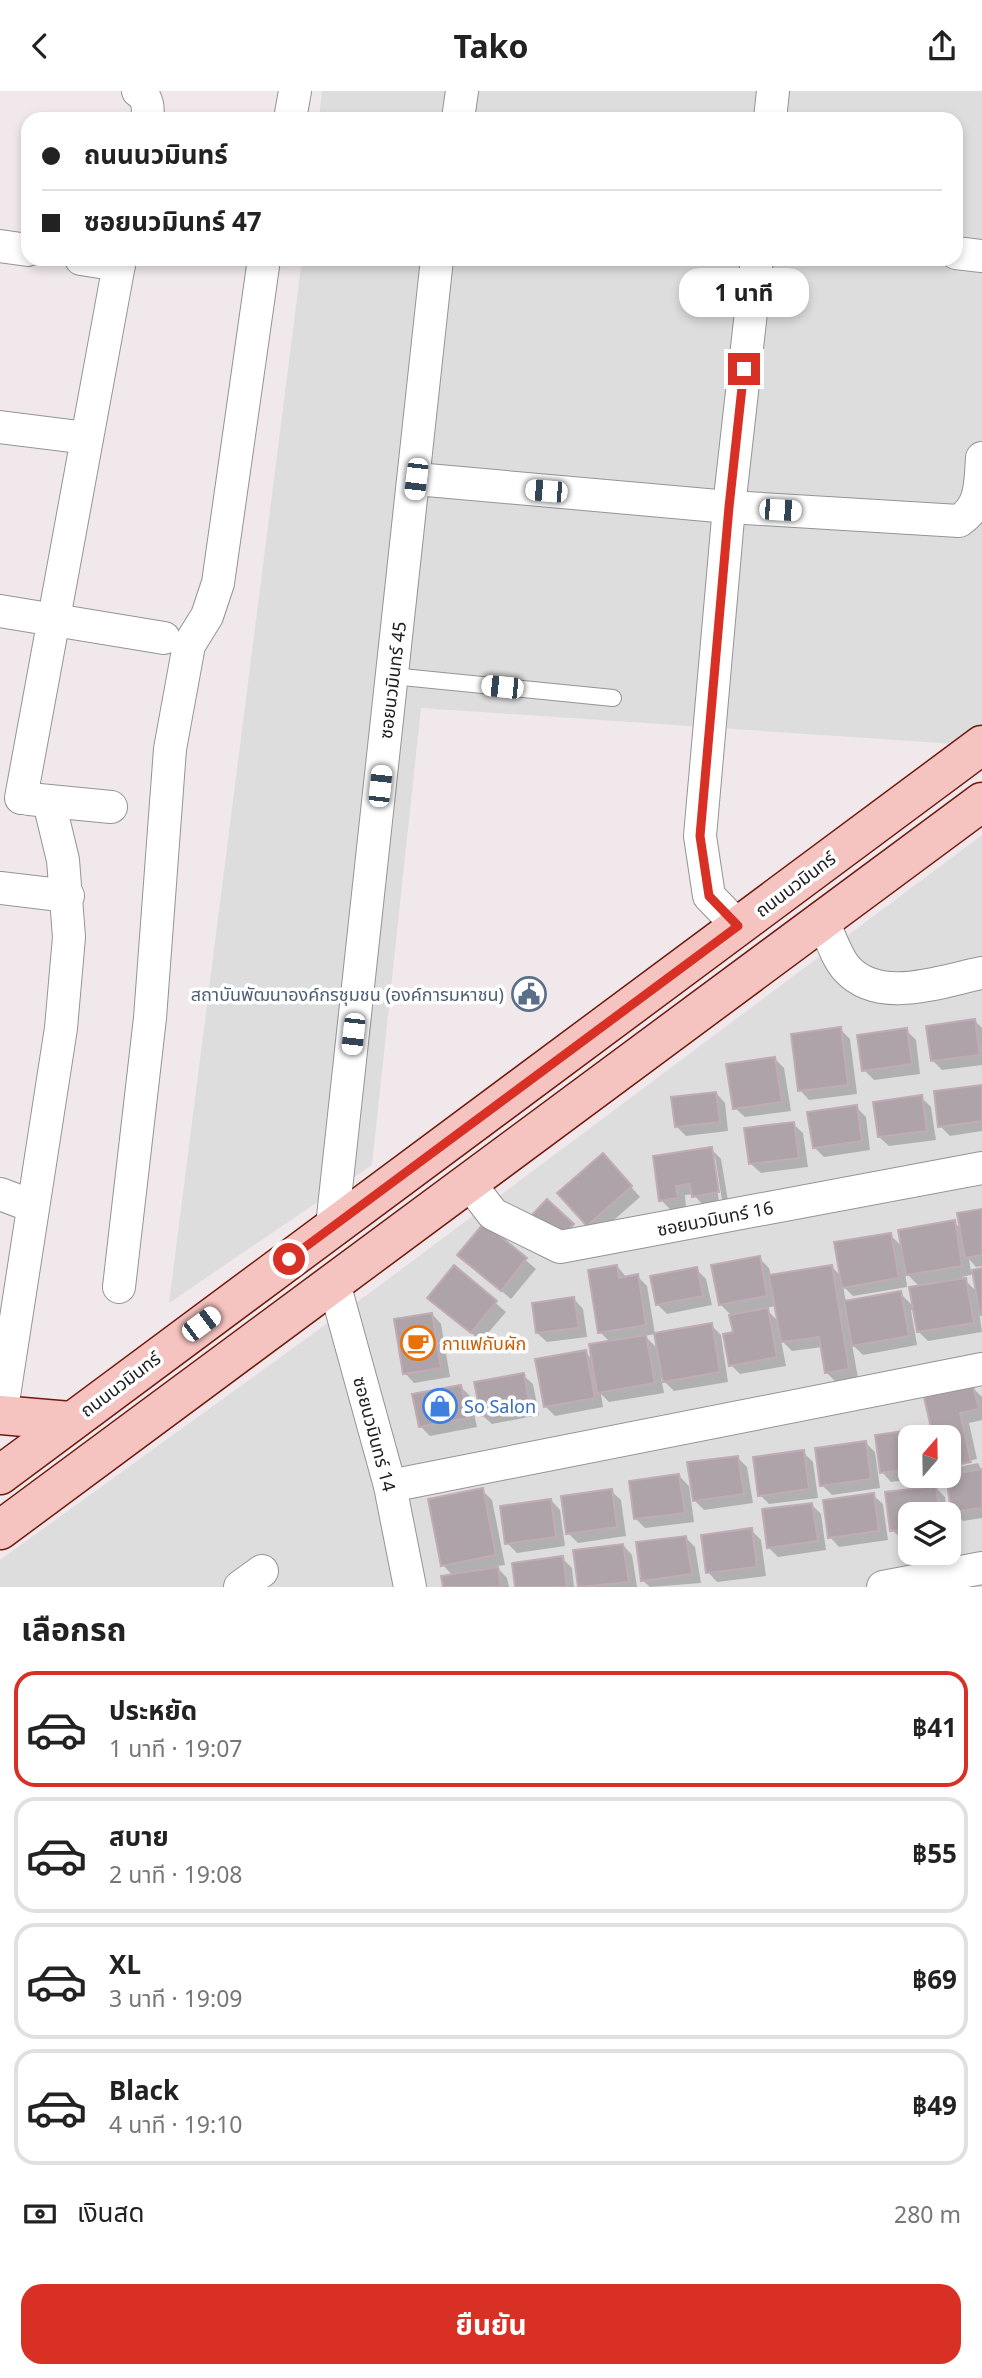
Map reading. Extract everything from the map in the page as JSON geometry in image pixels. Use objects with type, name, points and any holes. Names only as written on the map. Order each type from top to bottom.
[{"type":"main road","name":"ถนนนวมินทร์","points":[[4,1441],[70,1421],[982,745]]},
{"type":"main road","points":[[4,1519],[48,1495],[982,802]]},
{"type":"main road","points":[[4,1441],[48,1495]]},
{"type":"street","points":[[138,91],[145,96],[148,112]]},
{"type":"street","points":[[291,112],[295,91]]},
{"type":"street","points":[[459,112],[462,91]]},
{"type":"street","points":[[771,112],[773,91]]},
{"type":"street","points":[[0,246],[21,249]]},
{"type":"street","points":[[963,254],[982,256]]},
{"type":"street","points":[[4,1441],[4,1363],[61,1028],[69,937],[68,896],[23,798],[118,266]]},
{"type":"street","points":[[119,1287],[150,1017],[170,749],[189,645],[207,616],[218,583],[263,266]]},
{"type":"street","name":"ซอยนวมินทร์ 45","points":[[332,1226],[416,479],[436,266]]},
{"type":"street","points":[[738,926],[709,896],[700,836],[729,507],[756,266]]},
{"type":"street","points":[[0,427],[87,438]]},
{"type":"street","points":[[416,479],[729,507],[977,521],[982,458]]},
{"type":"street","points":[[0,611],[164,638]]},
{"type":"street","points":[[23,798],[111,807]]},
{"type":"street","points":[[0,888],[68,896]]},
{"type":"street","points":[[822,920],[845,967],[863,984],[899,989],[982,972]]},
{"type":"street","name":"ซอยนวมินทร์ 16","points":[[469,1183],[493,1214],[560,1247],[982,1168]]},
{"type":"street","points":[[0,1194],[32,1206]]},
{"type":"street","name":"ซอยนวมินทร์ 14","points":[[334,1283],[390,1486],[410,1587]]},
{"type":"street","points":[[390,1486],[982,1369]]},
{"type":"street","points":[[883,1587],[982,1569]]},
{"type":"lane","points":[[392,676],[613,698]]},
{"type":"shaded area","points":[[322,91],[982,91],[982,725],[956,744],[421,708],[372,1165],[169,1303],[301,266],[963,266],[963,112],[320,112]]},
{"type":"shaded area","points":[[982,835],[982,1587],[0,1587],[0,1560],[379,1286]]},
{"type":"building","points":[[975,1019],[980,1055],[931,1061],[926,1026]]},
{"type":"building","points":[[841,1027],[848,1085],[798,1091],[791,1034]]},
{"type":"building","points":[[907,1028],[912,1064],[862,1071],[857,1035]]},
{"type":"building","points":[[775,1057],[782,1102],[733,1109],[726,1064]]},
{"type":"building","points":[[982,1085],[982,1121],[938,1127],[934,1091]]},
{"type":"building","points":[[716,1092],[720,1122],[675,1127],[671,1097]]},
{"type":"building","points":[[922,1095],[927,1131],[878,1137],[873,1102]]},
{"type":"building","points":[[857,1105],[862,1141],[813,1148],[807,1112]]},
{"type":"building","points":[[794,1122],[799,1158],[749,1164],[744,1128]]},
{"type":"building","points":[[712,1147],[719,1192],[692,1197],[690,1184],[676,1186],[678,1198],[659,1201],[653,1156]]},
{"type":"building","points":[[603,1153],[632,1186],[587,1226],[557,1193]]},
{"type":"building","points":[[547,1199],[574,1224],[558,1240],[532,1215]]},
{"type":"building","points":[[982,1209],[982,1255],[965,1258],[957,1213]]},
{"type":"building","points":[[955,1220],[962,1266],[906,1275],[898,1230]]},
{"type":"building","points":[[484,1223],[527,1258],[501,1291],[457,1255]]},
{"type":"building","points":[[891,1233],[899,1278],[842,1288],[834,1242]]},
{"type":"building","points":[[760,1256],[767,1296],[719,1305],[711,1265]]},
{"type":"building","points":[[454,1265],[497,1301],[471,1333],[427,1298]]},
{"type":"building","points":[[617,1265],[619,1278],[638,1274],[646,1325],[598,1333],[588,1270]]},
{"type":"building","points":[[832,1265],[849,1369],[825,1373],[819,1337],[781,1342],[769,1275]]},
{"type":"building","points":[[697,1267],[703,1296],[656,1305],[650,1276]]},
{"type":"building","points":[[982,1268],[982,1315],[980,1315],[972,1270]]},
{"type":"building","points":[[966,1278],[974,1323],[917,1332],[909,1287]]},
{"type":"building","points":[[901,1291],[909,1336],[852,1346],[844,1301]]},
{"type":"building","points":[[574,1297],[579,1328],[536,1333],[532,1303]]},
{"type":"building","points":[[768,1308],[777,1357],[729,1366],[723,1334],[733,1332],[729,1315]]},
{"type":"building","name":"กาแฟกับผัก","points":[[432,1313],[441,1368],[403,1374],[394,1319]]},
{"type":"building","points":[[712,1323],[720,1372],[663,1382],[654,1333]]},
{"type":"building","points":[[646,1335],[655,1383],[597,1393],[589,1344]]},
{"type":"building","points":[[586,1350],[595,1398],[544,1407],[535,1359]]},
{"type":"building","points":[[524,1373],[530,1406],[481,1416],[474,1382]]},
{"type":"building","name":"So Salon","points":[[461,1385],[468,1418],[419,1427],[412,1394]]},
{"type":"building","points":[[973,1386],[979,1409],[960,1413],[971,1462],[961,1464],[961,1425],[930,1425],[924,1397]]},
{"type":"building","points":[[898,1432],[898,1471],[880,1473],[875,1435]]},
{"type":"building","points":[[866,1441],[871,1479],[820,1486],[815,1448]]},
{"type":"building","points":[[804,1450],[809,1489],[758,1496],[753,1457]]},
{"type":"building","points":[[738,1456],[744,1494],[693,1501],[687,1462]]},
{"type":"building","points":[[982,1469],[982,1508],[961,1511],[961,1502],[950,1502],[948,1488],[961,1488],[961,1472]]},
{"type":"building","points":[[679,1474],[685,1513],[634,1519],[629,1481]]},
{"type":"building","points":[[483,1488],[496,1555],[441,1566],[428,1499]]},
{"type":"building","points":[[936,1488],[938,1502],[898,1502],[898,1530],[890,1531],[885,1492]]},
{"type":"building","points":[[612,1489],[617,1527],[566,1534],[561,1496]]},
{"type":"building","points":[[874,1493],[879,1531],[828,1538],[823,1500]]},
{"type":"building","points":[[551,1499],[556,1537],[505,1544],[500,1506]]},
{"type":"building","points":[[812,1503],[818,1541],[767,1548],[762,1509]]},
{"type":"building","points":[[752,1528],[757,1567],[706,1573],[701,1535]]},
{"type":"building","points":[[686,1536],[692,1574],[641,1581],[636,1542]]},
{"type":"building","points":[[623,1544],[629,1582],[578,1587],[573,1550]]},
{"type":"building","points":[[563,1556],[567,1587],[515,1587],[512,1563]]},
{"type":"building","points":[[498,1567],[501,1587],[443,1587],[441,1576]]},
{"type":"place","name":"สถาบันพัฒนาองค์กรชุมชน (องค์การมหาชน)","points":[[529,994]]},
{"type":"place","name":"กาแฟกับผัก","points":[[418,1343]]},
{"type":"place","name":"So Salon","points":[[440,1406]]},
{"type":"route","points":[[289,1259],[738,926],[709,896],[700,836],[744,369]]}]
